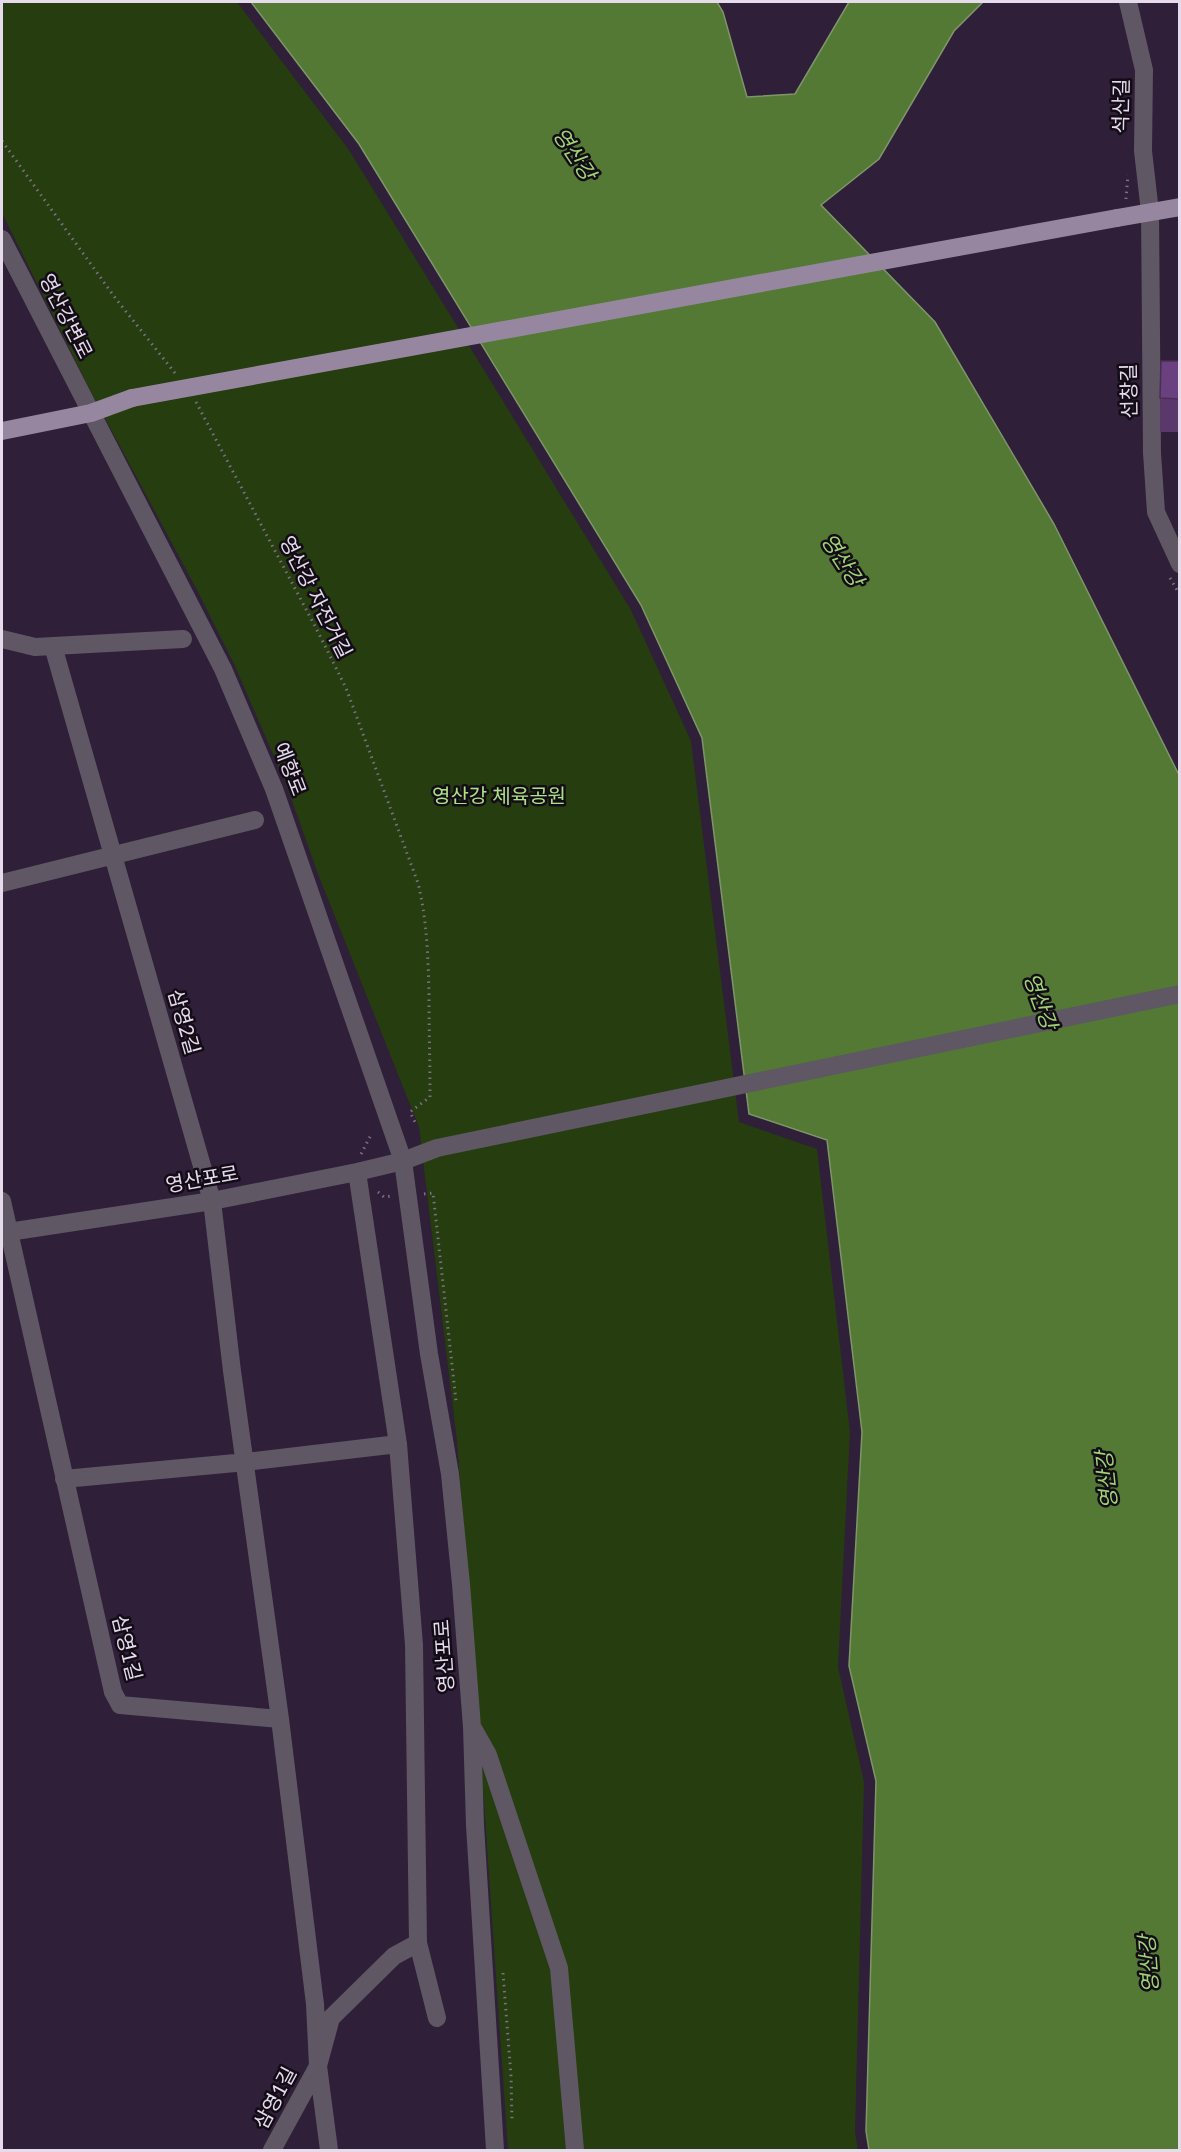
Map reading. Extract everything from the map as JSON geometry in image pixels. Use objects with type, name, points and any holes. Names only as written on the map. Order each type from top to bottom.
[{"type":"main road","points":[[2,431],[91,413],[132,398],[1165,209]]},
{"type":"street","name":"석산길","points":[[1128,2],[1144,70],[1143,151],[1165,209]]},
{"type":"street","name":"선창길","points":[[1165,209],[1152,442],[1156,512],[1179,564]]},
{"type":"street","name":"영산강변로","points":[[2,239],[91,413]]},
{"type":"street","name":"예향로","points":[[91,413],[187,597],[254,738],[274,789],[403,1161]]},
{"type":"street","points":[[2,639],[35,647],[183,639]]},
{"type":"street","name":"삼영2길","points":[[53,646],[212,1201]]},
{"type":"street","points":[[2,883],[255,820]]},
{"type":"street","name":"영산포로","points":[[5,1233],[212,1201],[357,1173],[403,1161],[437,1148],[1179,994]]},
{"type":"street","name":"영산포로","points":[[403,1161],[429,1354],[450,1474],[461,1584],[472,1726],[475,1824],[495,2151]]},
{"type":"street","points":[[357,1173],[398,1444],[414,1645],[418,1943],[437,2018]]},
{"type":"street","points":[[2,1201],[5,1233]]},
{"type":"street","name":"삼영1길","points":[[212,1201],[280,1719],[315,2004],[318,2066],[329,2151]]},
{"type":"street","name":"삼영1길","points":[[5,1233],[113,1692],[120,1705],[280,1719]]},
{"type":"street","points":[[64,1479],[246,1462],[398,1444]]},
{"type":"street","points":[[472,1726],[488,1755],[558,1968],[575,2151]]},
{"type":"street","points":[[318,2066],[331,2018],[394,1956],[418,1943]]},
{"type":"street","name":"삼영1길","points":[[272,2151],[318,2066]]},
{"type":"path","points":[[2,141],[116,299],[179,377]]},
{"type":"path","name":"영산강 자전거길","points":[[190,394],[202,411],[346,688],[418,883],[424,908],[428,950],[430,1097],[410,1112],[415,1122]]},
{"type":"green space","name":"영산강 체육공원","points":[[2,2],[237,2],[349,150],[631,610],[691,741],[739,1122],[817,1149],[850,1432],[838,1667],[864,1782],[855,2132],[858,2150],[508,2150],[457,1441],[419,1127],[318,874],[286,784],[234,664],[91,392],[2,213]]},
{"type":"water","name":"영산강","points":[[251,2],[717,2],[723,12],[747,97],[795,94],[849,2],[983,2],[954,31],[879,159],[821,205],[935,322],[1054,524],[1179,775],[1179,2150],[869,2150],[866,2131],[876,1781],[849,1666],[862,1432],[827,1140],[749,1114],[702,738],[641,605],[359,144]]},
{"type":"building","points":[[1161,361],[1179,361],[1179,399],[1160,398]]}]
